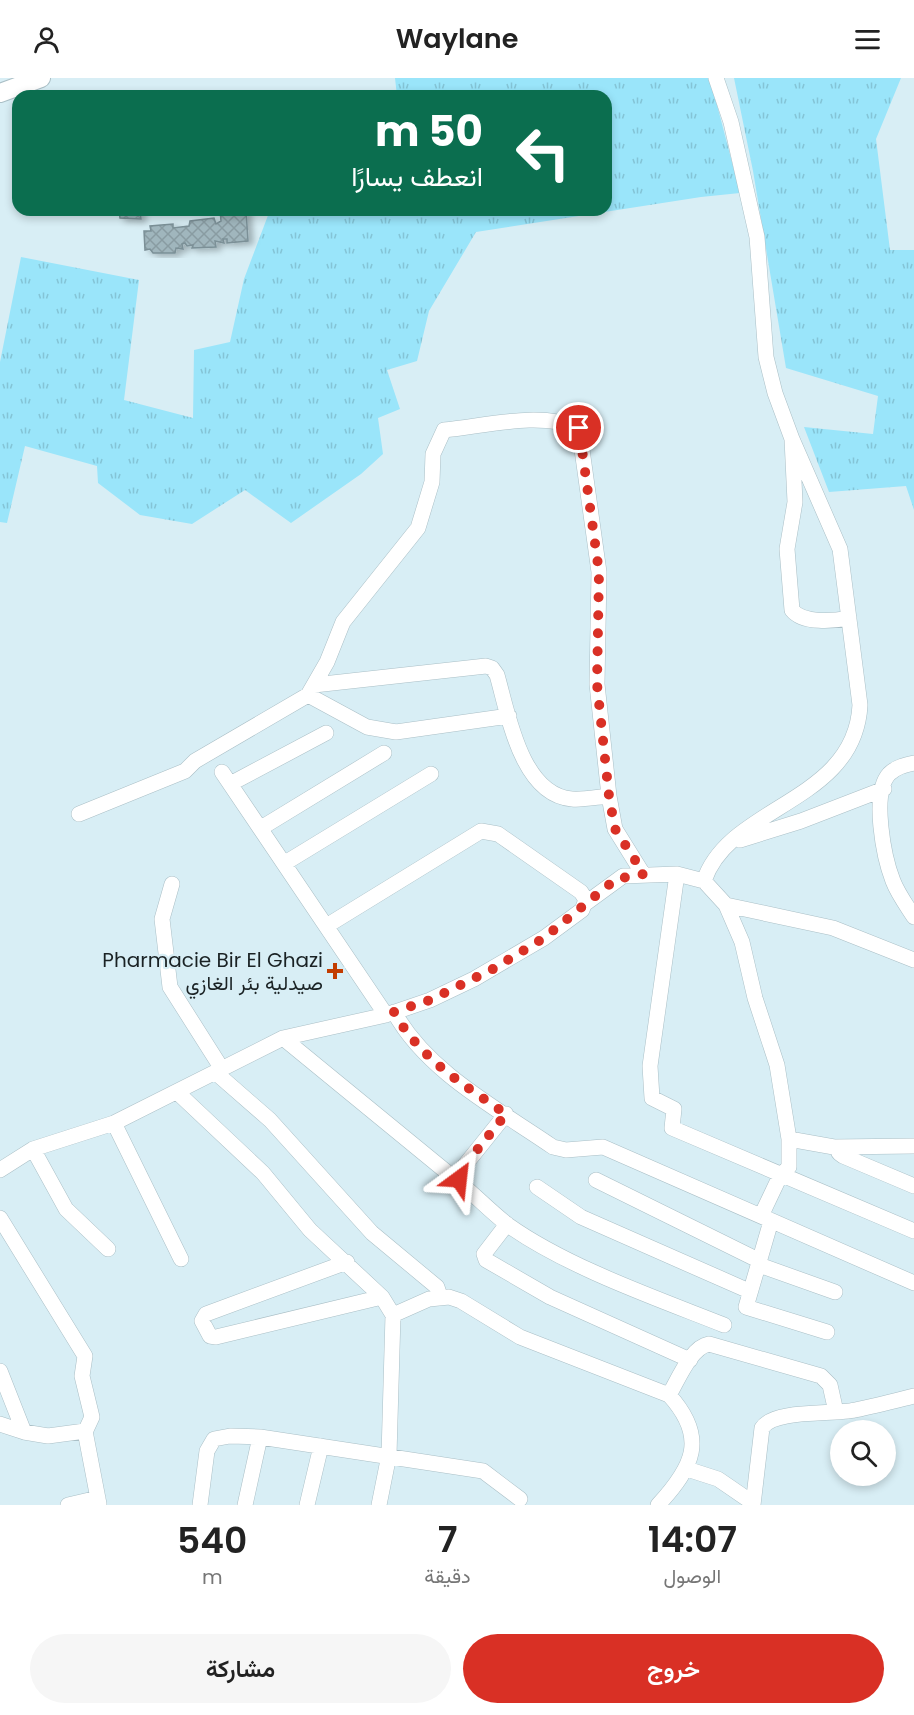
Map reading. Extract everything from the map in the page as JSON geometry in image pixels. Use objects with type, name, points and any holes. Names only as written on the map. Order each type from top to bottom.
[{"type":"main road","points":[[0,93],[41,78]]},
{"type":"street","points":[[704,882],[713,861],[734,842],[810,786],[846,756],[856,729],[860,705],[840,549],[792,440],[775,393],[766,357],[757,237],[731,122],[716,78]]},
{"type":"street","points":[[311,690],[327,662],[343,622],[418,528],[432,482],[433,454],[444,430],[537,421],[564,422],[579,428],[599,572],[597,684],[609,796],[615,829],[644,874]]},
{"type":"street","points":[[792,440],[795,502],[787,549],[792,610],[801,616],[829,621],[849,618]]},
{"type":"street","points":[[79,814],[184,771],[202,756],[311,690],[486,666],[492,668],[497,675],[519,751],[531,773],[548,789],[570,799],[609,796]]},
{"type":"street","points":[[311,690],[367,727],[396,732],[509,716]]},
{"type":"street","points":[[327,733],[226,778],[390,1013],[414,1043],[444,1070],[559,1150],[603,1147],[914,1283]]},
{"type":"street","points":[[261,828],[384,753]]},
{"type":"street","points":[[914,763],[902,766],[889,774],[879,815],[886,857],[893,881],[914,917]]},
{"type":"street","points":[[285,863],[431,774]]},
{"type":"street","points":[[734,842],[792,824],[884,789]]},
{"type":"street","points":[[328,925],[480,831],[498,834],[584,894],[586,903]]},
{"type":"street","points":[[0,1170],[33,1149],[114,1123],[284,1038],[390,1013],[430,1000],[513,958],[544,938],[616,879],[644,874],[677,874],[704,882],[726,905],[742,942],[755,998],[773,1047],[789,1139],[789,1167],[780,1176],[766,1219],[760,1263],[749,1291],[746,1307],[827,1332]]},
{"type":"street","points":[[677,874],[651,1059],[652,1098],[673,1107],[671,1125],[674,1130],[914,1231]]},
{"type":"street","points":[[172,884],[162,919],[170,987],[219,1070],[270,1120],[372,1233],[437,1287],[440,1296]]},
{"type":"street","points":[[726,905],[833,928],[914,960]]},
{"type":"street","points":[[284,1038],[507,1224],[543,1246],[607,1276],[724,1325]]},
{"type":"street","points":[[178,1093],[263,1173],[282,1200],[310,1230],[382,1297],[393,1315],[389,1455],[379,1505]]},
{"type":"street","points":[[460,1183],[461,1170],[506,1114]]},
{"type":"street","points":[[114,1123],[181,1259]]},
{"type":"street","points":[[789,1139],[840,1147],[914,1146]]},
{"type":"street","points":[[840,1147],[839,1152],[843,1156],[914,1186]]},
{"type":"street","points":[[33,1149],[66,1209],[108,1249]]},
{"type":"street","points":[[596,1180],[760,1263],[835,1293]]},
{"type":"street","points":[[537,1187],[581,1217],[749,1291]]},
{"type":"street","points":[[0,1218],[85,1356],[82,1376],[92,1417],[85,1432],[99,1501],[68,1505]]},
{"type":"street","points":[[507,1224],[484,1254],[486,1260],[550,1297],[690,1360]]},
{"type":"street","points":[[347,1262],[206,1314],[202,1321],[210,1336],[216,1337],[382,1297]]},
{"type":"street","points":[[393,1315],[440,1296],[461,1301],[519,1337],[669,1395],[687,1415],[693,1436],[687,1468],[681,1480],[658,1505]]},
{"type":"street","points":[[669,1395],[690,1360],[702,1346],[708,1344],[821,1376],[830,1385],[836,1412]]},
{"type":"street","points":[[0,1371],[24,1432]]},
{"type":"street","points":[[687,1468],[718,1479],[753,1504],[758,1486],[762,1428],[765,1422],[784,1416],[836,1412],[914,1396]]},
{"type":"street","points":[[0,1424],[43,1436],[81,1430],[85,1432]]},
{"type":"street","points":[[200,1505],[207,1450],[214,1439],[230,1436],[260,1437],[389,1455],[450,1468],[483,1471],[520,1499]]},
{"type":"street","points":[[244,1505],[260,1437]]},
{"type":"street","points":[[307,1505],[321,1446]]},
{"type":"green space","points":[[395,78],[710,78],[740,193],[612,211],[612,90],[396,90]]},
{"type":"green space","points":[[734,78],[901,78],[876,139],[890,250],[914,250],[914,510],[906,486],[829,492],[804,427],[873,434],[878,396],[786,368],[753,171]]},
{"type":"green space","points":[[268,216],[579,216],[476,232],[429,311],[417,361],[387,370],[400,409],[378,418],[383,454],[361,474],[291,523],[245,490],[192,524],[140,515],[98,483],[97,466],[25,446],[7,523],[0,522],[0,362],[21,257],[139,280],[124,400],[193,418],[194,350],[230,342],[244,279]]},
{"type":"building","points":[[120,216],[141,216],[141,219],[120,218]]},
{"type":"building","points":[[221,216],[246,216],[248,241],[227,243],[227,239],[223,239],[224,243],[215,241],[216,247],[192,248],[193,245],[187,246],[185,243],[182,244],[183,249],[176,248],[175,253],[153,253],[150,249],[145,250],[144,231],[151,231],[150,226],[173,224],[173,228],[189,226],[190,221],[214,218],[216,224],[221,221]]},
{"type":"place","name":"Pharmacie Bir El Ghazi صيدلية بئر الغازي","points":[[335,971]]},
{"type":"route","points":[[459,1179],[458,1175],[461,1170],[506,1114],[444,1070],[414,1043],[394,1012],[430,1000],[513,958],[582,909],[586,903],[616,879],[631,874],[644,874],[615,829],[609,796],[597,684],[596,629],[600,608],[599,572],[579,428]]}]
